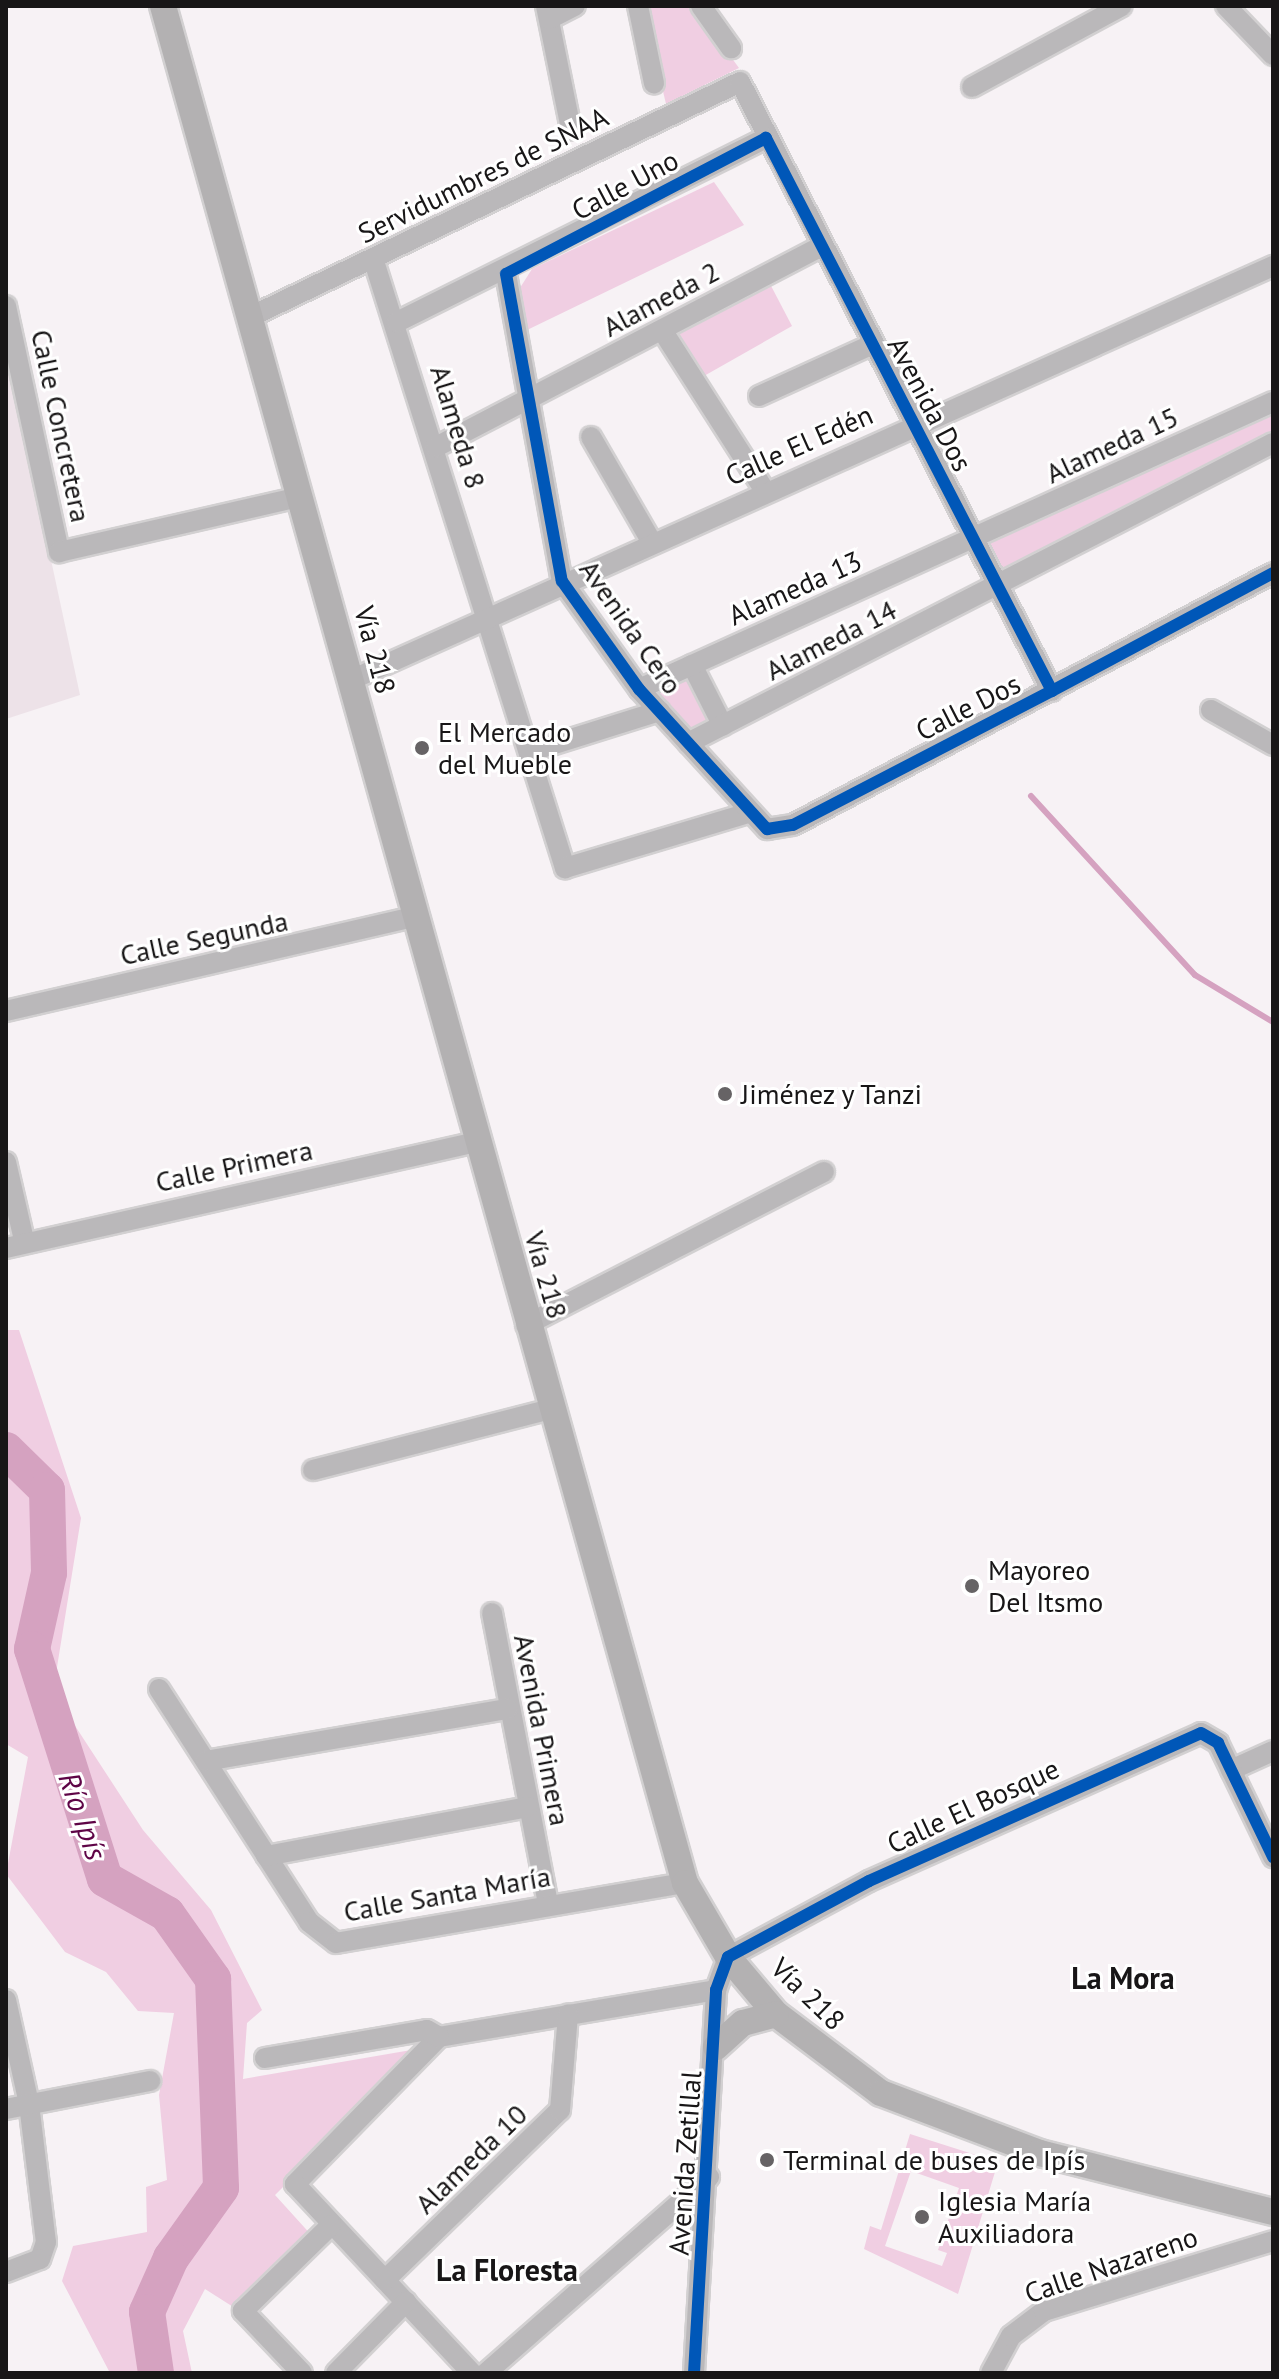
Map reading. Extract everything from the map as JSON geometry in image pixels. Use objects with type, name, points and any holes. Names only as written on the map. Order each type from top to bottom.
[{"type":"main road","name":"Vía 218","points":[[163,6],[351,680],[475,1142],[685,1883],[728,1957],[776,2014],[834,2063],[947,2123],[1273,2212]]},
{"type":"main road","points":[[716,2047],[743,2023],[776,2014]]},
{"type":"street","points":[[571,129],[547,12],[575,6]]},
{"type":"street","points":[[638,6],[654,83]]},
{"type":"street","points":[[701,6],[731,48]]},
{"type":"street","points":[[972,87],[1122,6]]},
{"type":"street","points":[[1226,6],[1273,55]]},
{"type":"street","name":"Servidumbres de SNAA","points":[[250,317],[740,82]]},
{"type":"street","name":"Avenida Dos","points":[[740,82],[871,345],[1052,691]]},
{"type":"street","name":"Calle Uno","points":[[397,322],[506,274],[766,138]]},
{"type":"street","name":"Alameda 2","points":[[436,447],[821,247]]},
{"type":"street","name":"Alameda 8","points":[[373,258],[397,322],[565,868],[748,813]]},
{"type":"street","name":"Calle El Edén","points":[[351,680],[486,615],[1273,266]]},
{"type":"street","name":"Avenida Cero","points":[[506,274],[562,581],[639,689],[748,813],[767,829]]},
{"type":"street","name":"Calle Concretera","points":[[6,306],[59,552],[300,497]]},
{"type":"street","points":[[662,330],[765,491]]},
{"type":"street","points":[[759,396],[871,345]]},
{"type":"street","name":"Alameda 15","points":[[974,539],[1273,402]]},
{"type":"street","points":[[591,437],[651,541]]},
{"type":"street","name":"Alameda 14","points":[[688,743],[999,587],[1273,443]]},
{"type":"street","name":"Alameda 13","points":[[639,689],[974,539]]},
{"type":"street","name":"Calle Dos","points":[[767,829],[793,825],[1273,573]]},
{"type":"street","points":[[692,665],[723,726]]},
{"type":"street","points":[[1211,710],[1273,745]]},
{"type":"street","points":[[529,752],[660,711]]},
{"type":"street","name":"Calle Segunda","points":[[6,1011],[414,917]]},
{"type":"street","name":"Calle Primera","points":[[15,1244],[475,1142]]},
{"type":"street","points":[[6,1162],[15,1244]]},
{"type":"street","points":[[526,1325],[824,1172]]},
{"type":"street","points":[[313,1470],[550,1409]]},
{"type":"street","name":"Avenida Primera","points":[[492,1613],[548,1905]]},
{"type":"street","name":"Calle Santa María","points":[[159,1689],[309,1922],[336,1943],[685,1883]]},
{"type":"street","points":[[206,1761],[508,1709]]},
{"type":"street","name":"Calle El Bosque","points":[[728,1957],[869,1881],[1177,1739],[1201,1733],[1218,1743],[1273,1857]]},
{"type":"street","points":[[1231,1770],[1273,1751]]},
{"type":"street","points":[[266,1856],[527,1807]]},
{"type":"street","name":"Avenida Zetillal","points":[[691,2369],[709,2177],[716,1990],[728,1957]]},
{"type":"street","points":[[472,2373],[297,2189],[297,2178],[439,2037],[716,1990]]},
{"type":"street","points":[[6,2000],[15,2024],[29,2104],[46,2242],[40,2259],[6,2272]]},
{"type":"street","name":"Alameda 10","points":[[385,2280],[560,2110],[568,2014]]},
{"type":"street","points":[[265,2058],[427,2030],[439,2037]]},
{"type":"street","points":[[6,2109],[150,2081]]},
{"type":"street","points":[[486,2373],[709,2177]]},
{"type":"street","points":[[302,2373],[243,2311],[331,2225]]},
{"type":"street","name":"Calle Nazareno","points":[[991,2373],[1011,2336],[1044,2311],[1273,2241]]},
{"type":"street","points":[[336,2373],[406,2302]]},
{"type":"shaded area","points":[[643,6],[694,6],[739,68],[666,104]]},
{"type":"shaded area","points":[[714,182],[744,225],[525,331],[518,291],[532,269]]},
{"type":"shaded area","points":[[769,282],[792,326],[704,376],[673,330]]},
{"type":"shaded area","points":[[6,350],[80,695],[6,719]]},
{"type":"shaded area","points":[[1273,408],[1273,436],[1003,579],[983,542]]},
{"type":"shaded area","points":[[690,669],[718,723],[690,737],[648,688]]},
{"type":"shaded area","points":[[6,1330],[19,1330],[81,1518],[53,1692],[143,1830],[211,1910],[262,2010],[247,2023],[243,2079],[423,2048],[275,2195],[314,2238],[238,2310],[205,2289],[183,2331],[192,2373],[110,2373],[62,2281],[73,2246],[147,2232],[146,2187],[167,2180],[159,2095],[174,2013],[138,2011],[106,1972],[65,1952],[6,1874],[28,1757],[6,1744]]},
{"type":"shaded area","points":[[910,2134],[998,2162],[958,2294],[864,2249],[870,2226],[881,2230]],"holes":[[[911,2171],[959,2188],[938,2250],[947,2253],[942,2266],[885,2246]]]},
{"type":"waterway","points":[[1031,796],[1195,975],[1273,1022]]},
{"type":"waterway","name":"Río Ipís","points":[[6,1450],[47,1490],[49,1573],[32,1649],[105,1879],[167,1914],[213,1979],[221,2188],[171,2258],[147,2312],[156,2373]]},
{"type":"cycle path","points":[[1052,691],[766,138],[506,274],[562,581],[639,689],[767,829],[793,825],[1052,691],[1273,573]]},
{"type":"cycle path","points":[[694,2373],[716,1990],[728,1957],[869,1881],[1201,1733],[1218,1743],[1273,1857]]},
{"type":"place","name":"El Mercado del Mueble","points":[[422,748]]},
{"type":"place","name":"Jiménez y Tanzi","points":[[725,1094]]},
{"type":"place","name":"Mayoreo Del Itsmo","points":[[972,1586]]},
{"type":"place","name":"Terminal de buses de Ipís","points":[[767,2160]]},
{"type":"place","name":"Iglesia María Auxiliadora","points":[[922,2217]]},
{"type":"district","name":"La Mora","points":[[1123,1978]]},
{"type":"district","name":"La Floresta","points":[[507,2270]]}]
